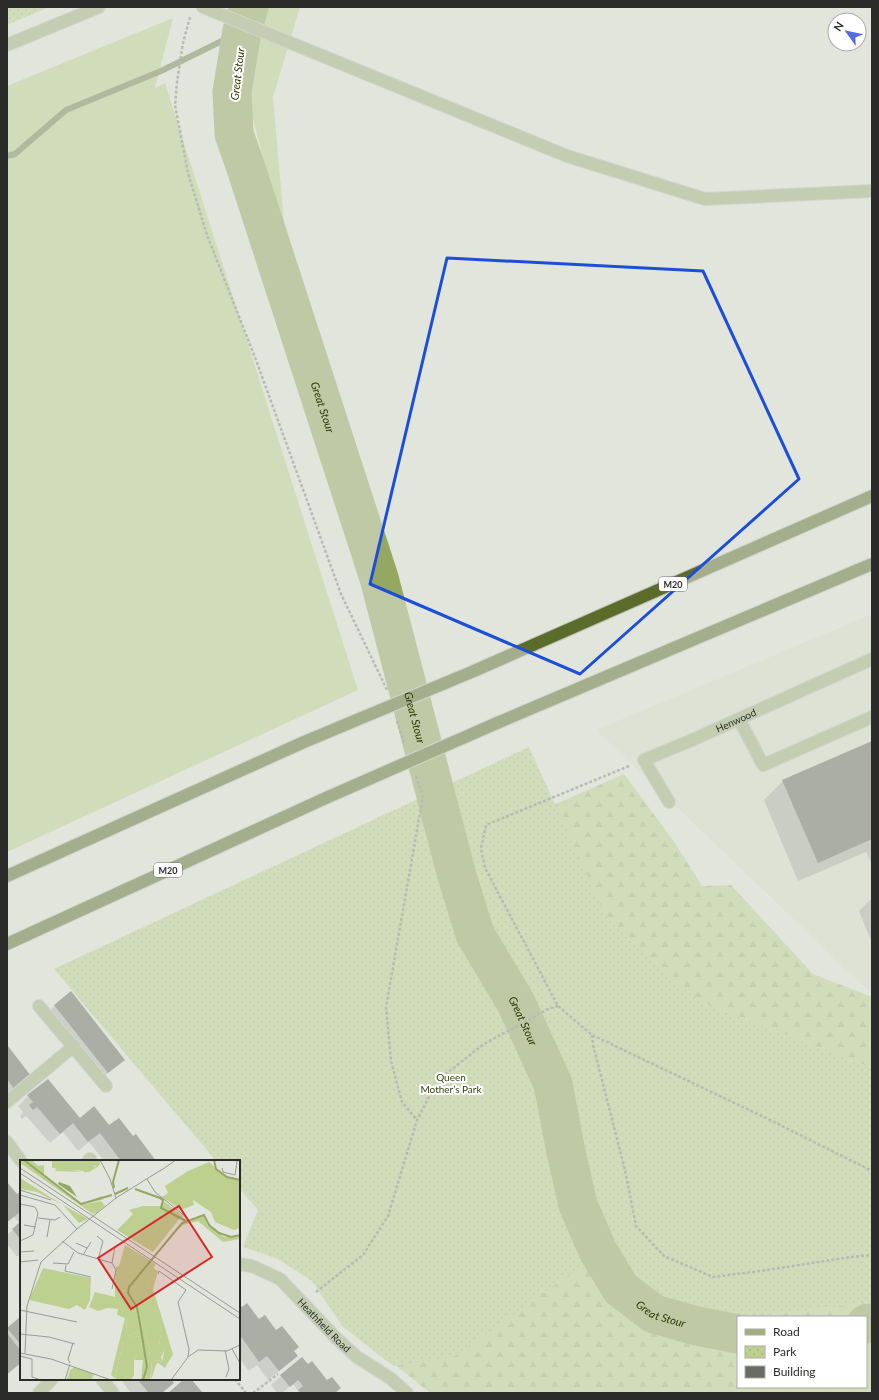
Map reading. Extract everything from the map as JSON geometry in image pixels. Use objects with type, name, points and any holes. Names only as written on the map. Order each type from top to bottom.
[{"type":"highway","name":"M20","points":[[7,876],[304,742],[474,671],[872,496]]},
{"type":"highway","name":"M20","points":[[7,944],[328,797],[497,723],[872,564]]},
{"type":"street","points":[[7,45],[99,7]]},
{"type":"street","points":[[206,8],[567,156],[705,199],[872,191]]},
{"type":"street","name":"Henwood","points":[[644,760],[872,659]]},
{"type":"street","points":[[738,719],[763,765],[872,717]]},
{"type":"street","points":[[644,760],[669,802]]},
{"type":"street","points":[[39,1006],[106,1086]]},
{"type":"street","points":[[7,1102],[74,1046]]},
{"type":"street","points":[[7,1142],[20,1160]]},
{"type":"street","name":"Heathfield Road","points":[[240,1264],[252,1266],[280,1279],[337,1339],[357,1357],[390,1378],[407,1393]]},
{"type":"street","points":[[39,1393],[51,1380]]},
{"type":"street","points":[[103,1380],[113,1393]]},
{"type":"path","points":[[190,14],[183,43],[175,105],[188,173],[207,236],[256,360],[341,594]]},
{"type":"path","points":[[644,760],[486,825],[481,848],[485,868],[558,1006],[592,1035],[766,1118],[872,1171]]},
{"type":"path","points":[[414,848],[386,1006],[391,1061],[402,1102],[417,1120]]},
{"type":"path","points":[[303,1303],[363,1255],[388,1216],[417,1120],[428,1097],[447,1073],[484,1044],[548,1009],[558,1006]]},
{"type":"path","points":[[592,1035],[593,1046],[625,1170],[636,1226],[664,1256],[713,1277],[872,1255]]},
{"type":"path","points":[[253,1393],[278,1374]]},
{"type":"path","points":[[236,1380],[246,1393]]},
{"type":"highlighted area","points":[[447,258],[703,271],[799,479],[580,674],[370,584]]},
{"type":"shaded area","points":[[872,614],[872,994],[596,730]]},
{"type":"green space","points":[[7,7],[49,7],[7,25]]},
{"type":"green space","points":[[260,7],[300,7],[273,97],[286,245],[244,84],[253,33]]},
{"type":"green space","points":[[173,18],[155,88],[165,83],[358,690],[7,852],[7,86]]},
{"type":"green space","name":"Queen Mother’s Park","points":[[529,747],[607,919],[700,1002],[872,1068],[872,1302],[763,1316],[737,1316],[661,1297],[606,1249],[455,1356],[393,1366],[342,1326],[312,1281],[278,1259],[243,1247],[258,1210],[240,1189],[240,1160],[215,1160],[54,969]]},
{"type":"green space","points":[[624,774],[675,843],[702,886],[731,885],[813,974],[872,997],[872,1068],[700,1002],[607,919],[492,832]]},
{"type":"green space","points":[[559,1181],[661,1297],[737,1316],[737,1388],[867,1388],[867,1316],[763,1316],[872,1302],[872,1390],[870,1393],[430,1393],[394,1364]]},
{"type":"building","points":[[872,741],[872,839],[818,863],[782,780]]},
{"type":"building","points":[[71,991],[125,1060],[108,1073],[54,1005]]},
{"type":"building","points":[[8,1046],[31,1076],[14,1089],[7,1079]]},
{"type":"building","points":[[48,1079],[80,1118],[94,1106],[109,1125],[119,1118],[133,1136],[136,1134],[155,1160],[120,1160],[100,1133],[88,1142],[73,1123],[60,1134],[37,1107],[33,1110],[29,1105],[33,1102],[27,1095]]},
{"type":"building","points":[[7,1182],[17,1194],[20,1192],[20,1214],[19,1213],[7,1222]]},
{"type":"building","points":[[20,1222],[20,1239],[12,1229]]},
{"type":"building","points":[[247,1303],[259,1319],[265,1315],[276,1330],[282,1326],[299,1347],[294,1351],[298,1356],[279,1371],[267,1356],[259,1362],[240,1335],[240,1304],[242,1307]]},
{"type":"building","points":[[20,1317],[20,1344],[7,1328]]},
{"type":"building","points":[[7,1333],[20,1350],[20,1364],[7,1374]]},
{"type":"building","points":[[302,1357],[308,1364],[312,1361],[327,1380],[332,1377],[341,1388],[335,1393],[301,1393],[298,1390],[303,1386],[298,1380],[290,1387],[280,1375]]},
{"type":"building","points":[[138,1380],[172,1380],[174,1383],[162,1393],[149,1393]]},
{"type":"building","points":[[183,1380],[192,1380],[203,1393],[168,1393]]},
{"type":"waterway","name":"Great Stour","points":[[249,7],[242,31],[232,92],[234,134],[379,578],[457,876],[475,934],[516,1003],[553,1084],[578,1205],[598,1251],[621,1289],[654,1314],[697,1326],[737,1334]]},
{"type":"waterway","points":[[7,156],[15,154],[66,110],[161,71],[242,31]]},
{"type":"waterway","name":"Great Stour","points":[[867,1324],[872,1323]]}]
